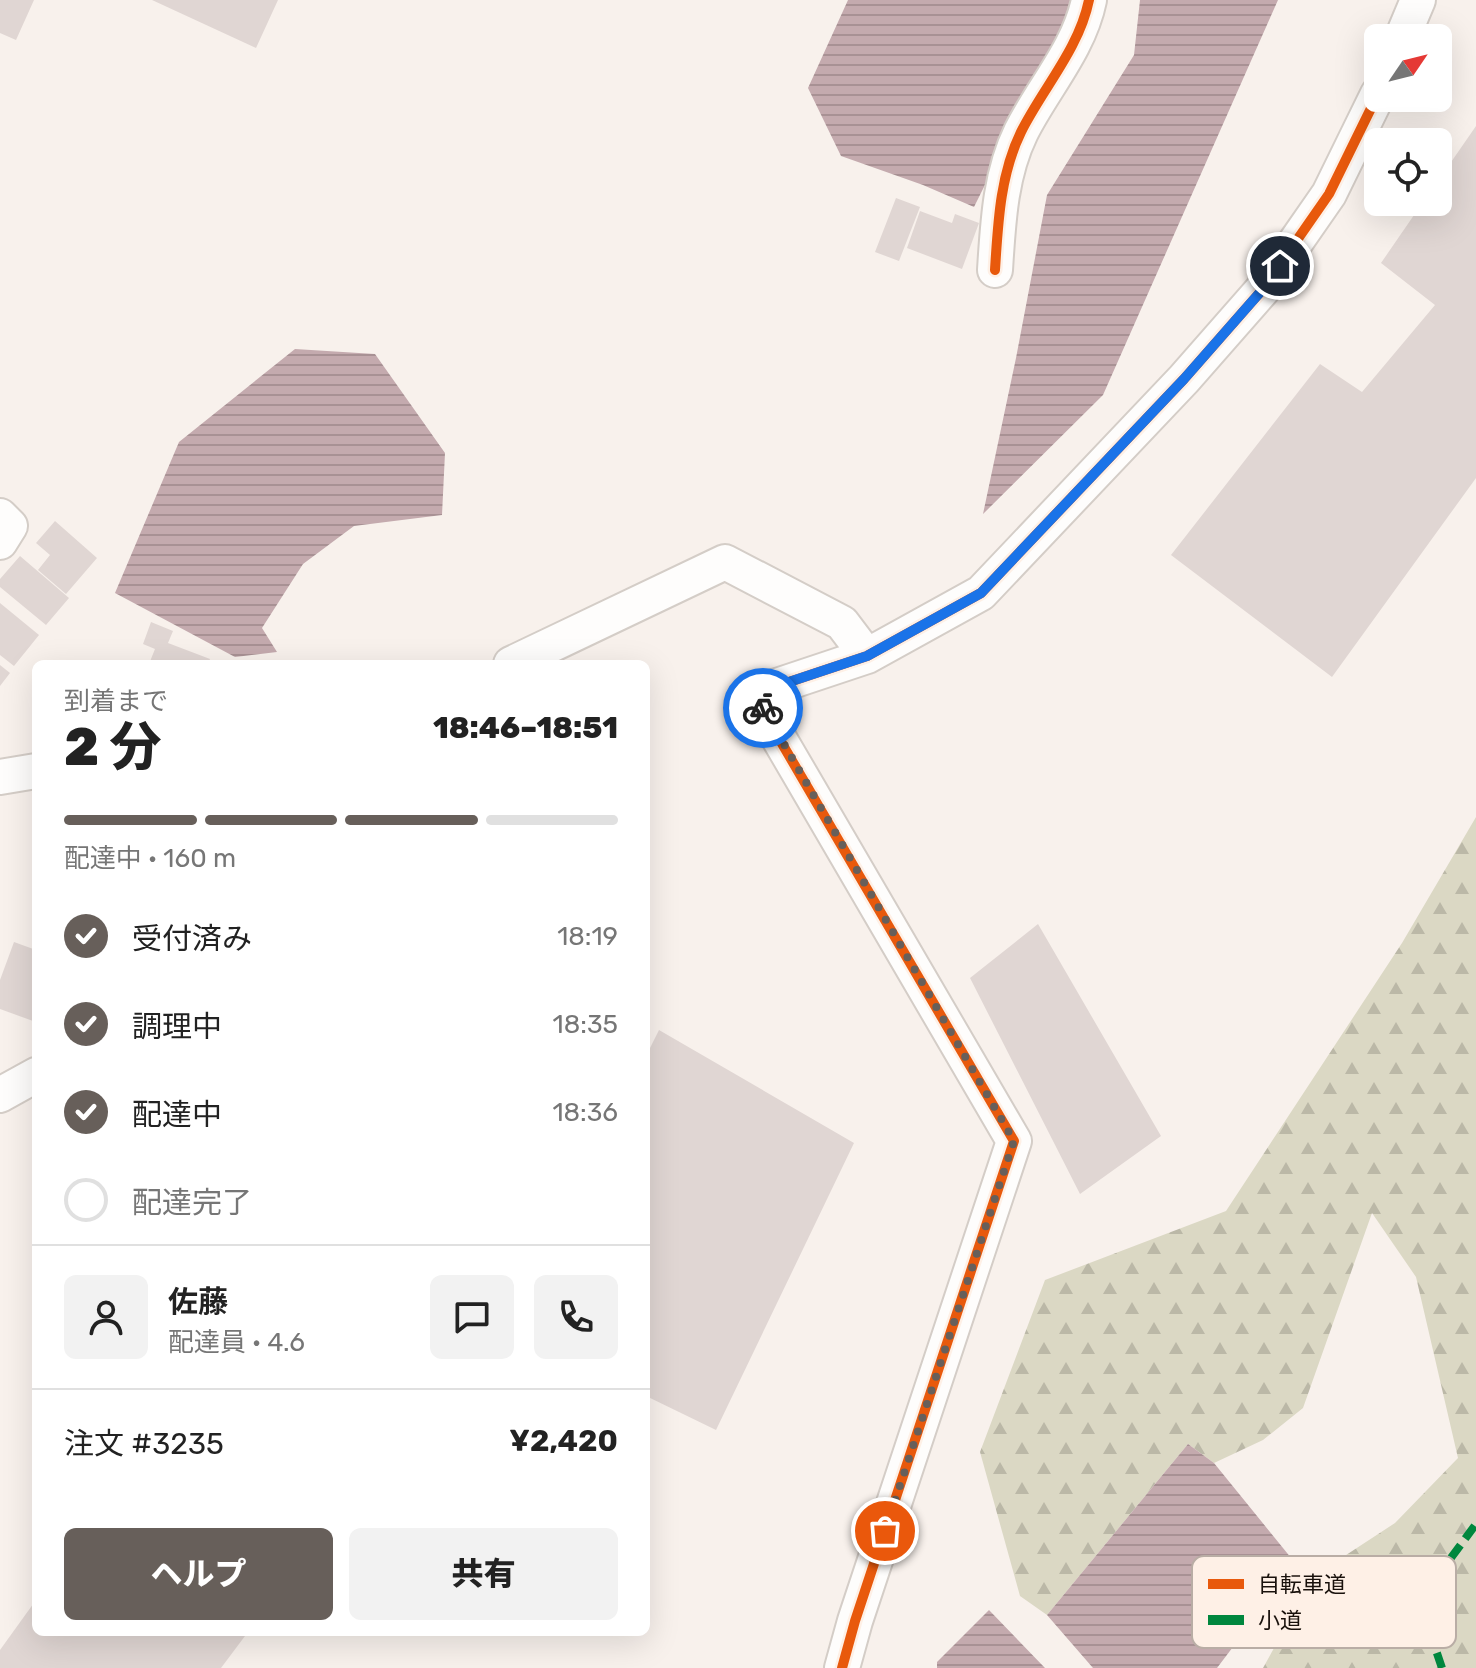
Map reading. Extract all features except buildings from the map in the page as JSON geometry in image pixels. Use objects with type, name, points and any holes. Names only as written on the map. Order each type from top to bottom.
[{"type":"street","points":[[995,270],[1000,196],[1020,133],[1074,43],[1089,0]]},
{"type":"street","points":[[1408,24],[1418,0]]},
{"type":"street","points":[[842,1668],[1014,1141],[770,723],[756,693],[867,656],[981,593],[1184,379],[1263,289],[1329,194],[1369,112]]},
{"type":"street","points":[[0,516],[10,526],[0,542]]},
{"type":"street","points":[[519,660],[725,562],[842,623],[867,656]]},
{"type":"street","points":[[0,777],[32,772]]},
{"type":"street","points":[[0,1095],[32,1077]]},
{"type":"green space","points":[[1476,817],[1476,1668],[1263,1668],[1274,1648],[1456,1648],[1456,1556],[1345,1556],[1395,1523],[1458,1458],[1416,1277],[1372,1213],[1303,1408],[1263,1440],[1214,1463],[1188,1444],[1047,1615],[1020,1596],[980,1452],[1045,1280],[1226,1211],[1402,943]]},
{"type":"shaded area","points":[[848,0],[1077,0],[974,207],[841,156],[808,88]]},
{"type":"shaded area","points":[[1140,0],[1278,0],[1103,395],[983,514],[1047,195],[1134,55]]},
{"type":"shaded area","points":[[295,349],[375,354],[445,453],[442,515],[354,526],[303,564],[262,628],[277,652],[235,657],[115,593],[179,442]]},
{"type":"shaded area","points":[[1188,1444],[1214,1463],[1290,1556],[1192,1556],[1192,1648],[1232,1648],[1217,1668],[1093,1668],[1047,1615]]},
{"type":"shaded area","points":[[989,1610],[1045,1668],[937,1668],[937,1662]]},
{"type":"marked path","points":[[1452,1556],[1476,1524]]},
{"type":"marked path","points":[[1435,1648],[1442,1668]]},
{"type":"cycle path","points":[[995,270],[1001,200],[1008,165],[1021,132],[1069,52],[1089,0]]},
{"type":"cycle path","points":[[842,1668],[1014,1141],[770,723],[756,693],[867,656],[981,593],[1184,379],[1263,289],[1329,194],[1369,112]]},
{"type":"way so far","points":[[763,708],[1014,1141],[885,1531]]},
{"type":"route","points":[[763,708],[756,693],[867,656],[981,593],[1184,379],[1280,266]]}]
